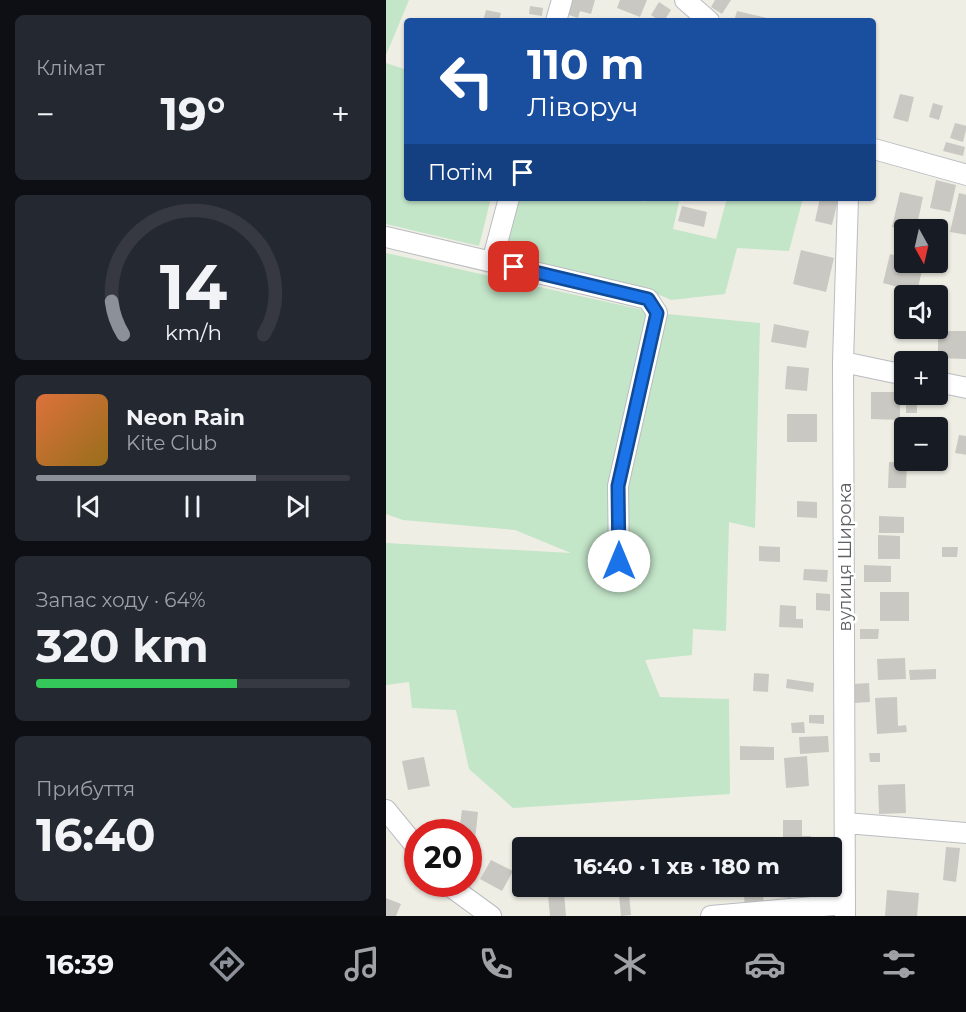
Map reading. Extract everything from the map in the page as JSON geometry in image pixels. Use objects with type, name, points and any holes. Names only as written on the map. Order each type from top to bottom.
[{"type":"street","points":[[557,18],[562,0]]},
{"type":"street","points":[[685,0],[706,18]]},
{"type":"street","points":[[876,150],[966,176]]},
{"type":"street","points":[[492,262],[508,201]]},
{"type":"street","name":"вулиця Широка","points":[[845,910],[844,362],[848,201]]},
{"type":"street","points":[[386,237],[648,299],[657,313],[618,486],[619,561]]},
{"type":"street","points":[[844,362],[894,373]]},
{"type":"street","points":[[948,384],[966,388]]},
{"type":"street","points":[[386,810],[404,832]]},
{"type":"street","points":[[846,823],[966,833]]},
{"type":"street","points":[[465,897],[491,916]]},
{"type":"street","points":[[711,916],[845,910]]},
{"type":"green space","points":[[386,0],[409,0],[386,55]]},
{"type":"green space","points":[[386,63],[404,69],[404,201],[490,201],[479,246],[386,224]]},
{"type":"green space","points":[[516,201],[679,201],[673,229],[716,239],[726,201],[802,201],[789,251],[737,248],[725,294],[671,300],[655,293],[501,255]]},
{"type":"green space","points":[[386,253],[657,313],[760,323],[755,528],[729,522],[726,631],[693,629],[692,655],[645,660],[660,697],[729,699],[730,794],[513,808],[469,769],[456,710],[412,708],[409,682],[386,685],[386,543],[571,553],[515,530],[403,520],[386,514]]},
{"type":"building","points":[[567,0],[595,0],[591,14],[580,11],[578,18],[563,13]]},
{"type":"building","points":[[620,0],[647,0],[640,17],[617,8]]},
{"type":"building","points":[[715,0],[731,0],[722,14],[711,7]]},
{"type":"building","points":[[659,2],[671,10],[666,18],[656,18],[651,15]]},
{"type":"building","points":[[530,6],[543,8],[542,16],[529,14]]},
{"type":"building","points":[[486,10],[501,13],[500,18],[484,18]]},
{"type":"building","points":[[737,11],[767,18],[735,18]]},
{"type":"building","points":[[900,94],[914,97],[908,122],[893,118]]},
{"type":"building","points":[[933,103],[943,106],[939,120],[929,117]]},
{"type":"building","points":[[955,123],[967,126],[963,142],[950,138]]},
{"type":"building","points":[[946,142],[965,147],[963,156],[943,151]]},
{"type":"building","points":[[936,180],[956,185],[950,212],[930,208]]},
{"type":"building","points":[[900,192],[923,197],[918,219],[894,219],[894,227],[892,227]]},
{"type":"building","points":[[959,193],[967,195],[967,235],[950,232]]},
{"type":"building","points":[[819,201],[838,201],[832,225],[815,221]]},
{"type":"building","points":[[682,206],[707,212],[704,227],[678,221]]},
{"type":"building","points":[[801,250],[834,258],[826,292],[793,284]]},
{"type":"building","points":[[890,254],[894,255],[894,273],[921,273],[919,285],[894,286],[883,283]]},
{"type":"building","points":[[774,324],[809,331],[806,348],[771,342]]},
{"type":"building","points":[[948,331],[966,331],[966,359],[948,358],[948,351],[938,351],[938,339],[948,339]]},
{"type":"building","points":[[787,366],[809,368],[807,391],[785,389]]},
{"type":"building","points":[[871,392],[894,392],[894,405],[900,405],[900,417],[894,417],[894,420],[871,419]]},
{"type":"building","points":[[906,405],[917,405],[917,413],[906,413]]},
{"type":"building","points":[[787,414],[817,414],[817,442],[787,442]]},
{"type":"building","points":[[959,435],[967,436],[967,455],[955,453]]},
{"type":"building","points":[[889,462],[894,462],[894,471],[907,471],[906,488],[888,488]]},
{"type":"building","points":[[797,501],[817,502],[817,518],[797,517]]},
{"type":"building","points":[[879,516],[904,517],[904,533],[879,533]]},
{"type":"building","points":[[878,535],[900,536],[900,559],[878,559]]},
{"type":"building","points":[[759,546],[780,547],[780,562],[759,561]]},
{"type":"building","points":[[942,547],[958,547],[957,557],[942,557]]},
{"type":"building","points":[[864,565],[891,566],[891,582],[864,582]]},
{"type":"building","points":[[804,569],[828,570],[827,582],[803,580]]},
{"type":"building","points":[[880,592],[909,592],[909,621],[880,621]]},
{"type":"building","points":[[816,593],[830,594],[830,611],[816,610]]},
{"type":"building","points":[[780,605],[796,606],[796,619],[803,619],[803,628],[779,627]]},
{"type":"building","points":[[860,629],[879,629],[878,639],[860,639]]},
{"type":"building","points":[[905,658],[906,679],[878,680],[877,659]]},
{"type":"building","points":[[936,669],[936,679],[910,680],[909,670]]},
{"type":"building","points":[[754,673],[769,674],[768,692],[753,691]]},
{"type":"building","points":[[787,679],[814,683],[813,692],[786,688]]},
{"type":"building","points":[[869,683],[870,702],[854,703],[853,684]]},
{"type":"building","points":[[897,697],[898,726],[906,725],[907,732],[877,734],[875,698]]},
{"type":"building","points":[[809,715],[824,715],[824,724],[809,723]]},
{"type":"building","points":[[804,722],[805,733],[792,733],[791,723]]},
{"type":"building","points":[[828,736],[829,752],[800,754],[799,737]]},
{"type":"building","points":[[740,746],[774,747],[774,760],[740,760]]},
{"type":"building","points":[[869,753],[880,753],[880,762],[870,762]]},
{"type":"building","points":[[807,756],[809,786],[786,788],[784,758]]},
{"type":"building","points":[[424,757],[430,786],[408,790],[402,761]]},
{"type":"building","points":[[905,784],[906,813],[879,814],[878,785]]},
{"type":"building","points":[[462,810],[478,812],[477,819],[461,819]]},
{"type":"building","points":[[783,820],[802,820],[802,836],[811,836],[811,837],[783,837]]},
{"type":"building","points":[[946,847],[960,848],[956,882],[943,880]]},
{"type":"building","points":[[491,860],[512,870],[502,891],[482,880],[482,876]]},
{"type":"building","points":[[887,890],[919,893],[917,916],[885,916]]},
{"type":"building","points":[[548,897],[564,897],[566,916],[550,916]]},
{"type":"building","points":[[619,897],[629,897],[631,915],[621,916]]},
{"type":"building","points":[[744,897],[763,897],[764,905],[745,907]]},
{"type":"building","points":[[386,898],[401,904],[396,916],[386,916]]},
{"type":"route","points":[[514,267],[648,299],[657,313],[618,486],[619,561]]}]
